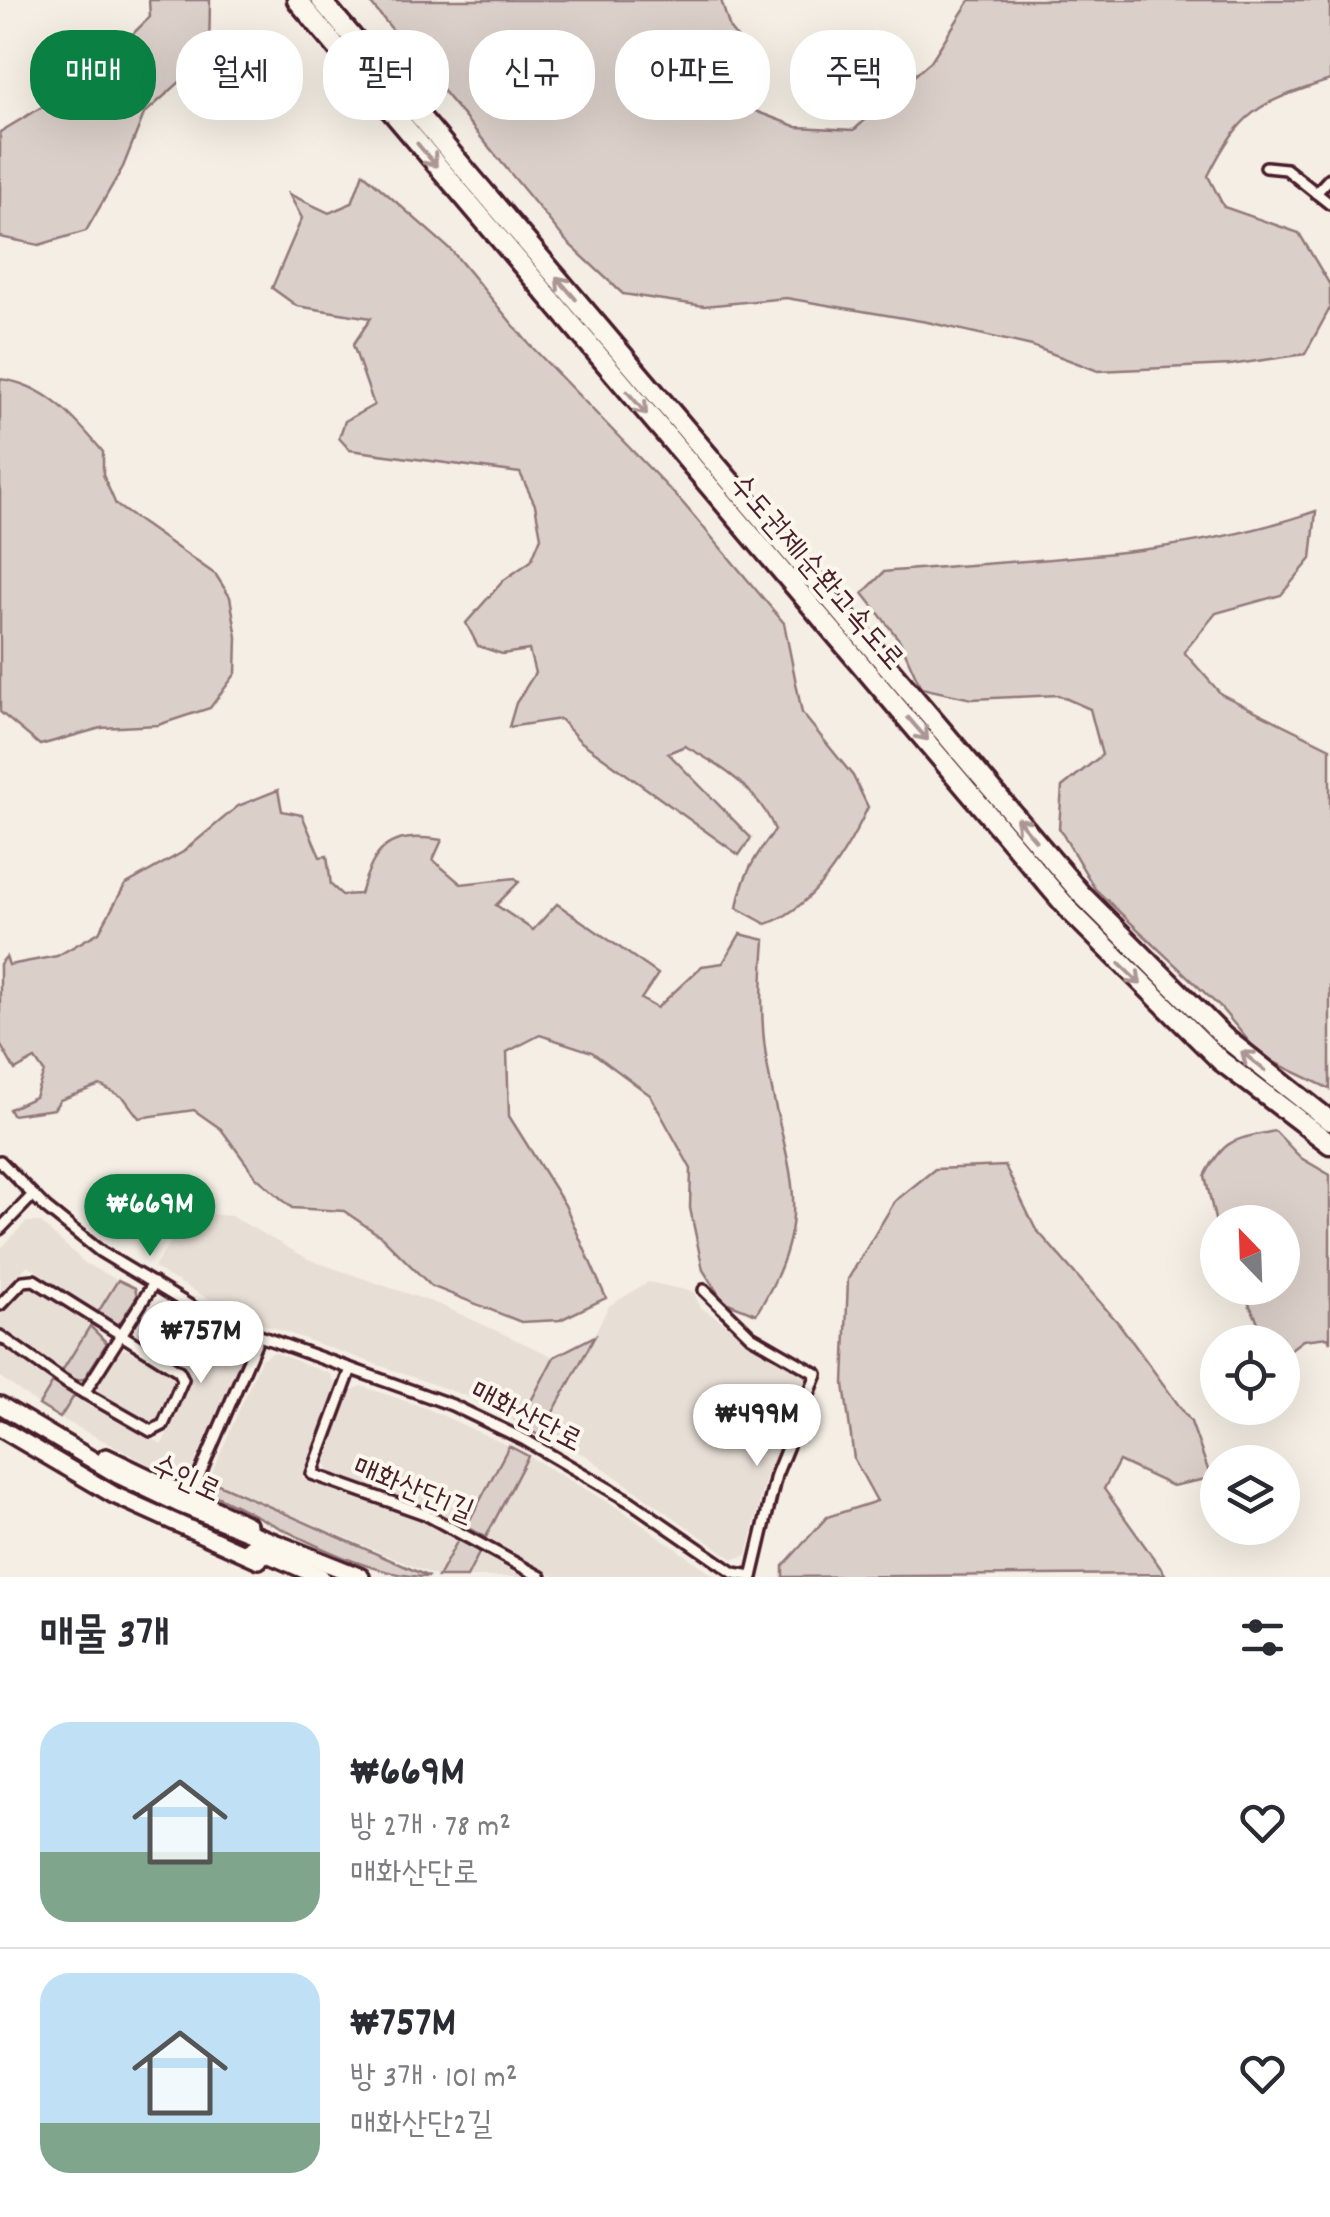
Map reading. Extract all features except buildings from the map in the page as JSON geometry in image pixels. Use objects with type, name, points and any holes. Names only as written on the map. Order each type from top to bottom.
[{"type":"highway","name":"수도권제1순환고속도로","points":[[296,0],[1070,912],[1221,1061],[1330,1144]]},
{"type":"highway","name":"수도권제1순환고속도로","points":[[321,0],[1081,894],[1224,1037],[1330,1121]]},
{"type":"main road","points":[[0,1395],[88,1449],[190,1497],[302,1562]]},
{"type":"main road","name":"수인로","points":[[0,1405],[118,1475],[302,1562],[321,1577]]},
{"type":"main road","name":"수인로","points":[[0,1416],[117,1486],[302,1562],[362,1577]]},
{"type":"main road","points":[[0,1428],[114,1495],[273,1566],[302,1562]]},
{"type":"street","points":[[1266,166],[1286,169],[1330,204]]},
{"type":"street","points":[[1316,193],[1330,178]]},
{"type":"street","name":"매화산단로","points":[[0,1160],[101,1252],[212,1319],[452,1406],[525,1440],[632,1502],[734,1573],[752,1577],[776,1475],[818,1374],[751,1336],[704,1290]]},
{"type":"street","points":[[0,1229],[33,1194]]},
{"type":"street","points":[[0,1305],[23,1281],[34,1280],[182,1375],[163,1426],[151,1431],[84,1393],[0,1336]]},
{"type":"street","points":[[84,1393],[154,1284]]},
{"type":"street","points":[[190,1497],[259,1336]]},
{"type":"street","name":"매화산단1길","points":[[351,1369],[312,1474],[425,1514],[541,1577]]},
{"type":"shaded area","points":[[149,0],[210,0],[209,30],[176,30],[176,85],[156,103],[156,30],[137,30],[150,17]]},
{"type":"shaded area","points":[[368,0],[721,0],[731,30],[615,30],[615,120],[770,120],[770,117],[797,127],[854,130],[865,120],[916,120],[916,74],[931,61],[970,0],[1330,0],[1330,80],[1286,95],[1256,111],[1232,136],[1208,176],[1224,207],[1299,233],[1330,285],[1330,308],[1305,354],[1230,365],[1098,371],[1032,346],[927,322],[786,298],[704,306],[623,294],[567,242],[449,99],[449,30],[393,30]]},
{"type":"shaded area","points":[[30,114],[30,120],[142,120],[123,167],[86,231],[39,245],[0,237],[0,132]]},
{"type":"shaded area","points":[[363,173],[451,250],[529,344],[682,502],[784,623],[802,713],[853,776],[868,807],[827,877],[783,917],[766,924],[737,908],[751,866],[775,830],[759,803],[726,771],[685,746],[668,753],[751,838],[739,855],[580,741],[560,719],[509,727],[516,703],[535,673],[529,650],[502,654],[478,646],[466,623],[504,580],[531,561],[541,537],[535,505],[520,473],[350,450],[339,438],[345,421],[374,405],[353,345],[371,318],[297,306],[272,288],[302,218],[289,194],[329,213],[352,203]]},
{"type":"shaded area","points":[[0,379],[45,395],[70,415],[103,452],[103,475],[116,505],[216,575],[230,597],[237,637],[236,673],[210,708],[158,725],[101,728],[40,745],[0,712]]},
{"type":"shaded area","points":[[1316,511],[1311,559],[1281,595],[1216,613],[1184,652],[1221,694],[1330,748],[1330,1089],[1261,1056],[1221,1008],[1095,889],[1059,828],[1062,787],[1102,755],[1090,709],[1058,695],[972,699],[921,688],[900,641],[863,593],[884,572],[1157,548],[1264,527]]},
{"type":"shaded area","points":[[278,790],[282,811],[302,815],[320,857],[327,856],[331,885],[342,895],[360,894],[372,864],[387,846],[409,838],[442,840],[433,860],[461,884],[515,878],[519,882],[496,905],[533,930],[557,904],[658,974],[641,999],[657,1008],[702,966],[723,963],[740,934],[765,940],[764,1042],[792,1186],[793,1215],[777,1277],[756,1314],[723,1301],[703,1270],[690,1208],[691,1169],[650,1095],[592,1052],[540,1035],[507,1052],[509,1116],[565,1205],[606,1298],[560,1320],[521,1322],[431,1286],[382,1237],[344,1211],[292,1208],[256,1177],[221,1129],[194,1110],[139,1118],[124,1098],[100,1085],[60,1100],[54,1109],[12,1115],[9,1109],[35,1097],[44,1072],[35,1059],[15,1070],[0,1044],[0,964],[6,957],[9,965],[57,956],[99,932],[125,885],[183,852],[238,806]]},
{"type":"shaded area","points":[[1275,1131],[1301,1158],[1330,1175],[1330,1342],[1328,1337],[1300,1342],[1300,1325],[1260,1325],[1250,1305],[1300,1305],[1300,1205],[1212,1205],[1205,1176],[1225,1147]]},
{"type":"shaded area","points":[[1005,1166],[1035,1228],[1120,1325],[1191,1422],[1200,1447],[1200,1480],[1172,1486],[1119,1461],[1104,1489],[1165,1574],[783,1577],[783,1566],[827,1517],[877,1501],[854,1459],[844,1384],[848,1279],[895,1201],[935,1169]]},
{"type":"shaded area","points":[[189,1212],[231,1216],[310,1260],[440,1305],[554,1357],[519,1424],[466,1396],[237,1315],[154,1268]]},
{"type":"shaded area","points":[[26,1222],[40,1222],[86,1264],[118,1280],[97,1314],[28,1265],[0,1295],[0,1249]]},
{"type":"shaded area","points":[[118,1280],[135,1288],[137,1296],[120,1323],[112,1324],[97,1314]]},
{"type":"shaded area","points":[[648,1282],[694,1292],[700,1307],[810,1379],[766,1476],[747,1555],[733,1559],[585,1455],[540,1436],[609,1306]]},
{"type":"shaded area","points":[[26,1288],[33,1288],[90,1326],[62,1371],[0,1328],[0,1316]]},
{"type":"shaded area","points":[[161,1304],[236,1345],[242,1358],[190,1473],[175,1478],[60,1418],[74,1396],[162,1444],[195,1372],[137,1338],[136,1331],[153,1305]]},
{"type":"shaded area","points":[[90,1326],[107,1343],[84,1379],[76,1380],[62,1371]]},
{"type":"shaded area","points":[[595,1336],[540,1436],[519,1424],[554,1357]]},
{"type":"shaded area","points":[[0,1345],[53,1382],[39,1405],[0,1377]]},
{"type":"shaded area","points":[[127,1349],[172,1376],[175,1383],[158,1420],[150,1423],[98,1393],[96,1387],[119,1351]]},
{"type":"shaded area","points":[[274,1352],[330,1374],[336,1386],[303,1479],[421,1521],[458,1540],[438,1577],[209,1480],[261,1359]]},
{"type":"shaded area","points":[[53,1382],[74,1396],[60,1418],[39,1405]]},
{"type":"shaded area","points":[[361,1386],[426,1408],[509,1446],[466,1527],[423,1505],[330,1473],[324,1460],[348,1392]]},
{"type":"shaded area","points":[[509,1446],[528,1456],[486,1537],[466,1527]]},
{"type":"shaded area","points":[[528,1456],[623,1511],[716,1577],[555,1577],[486,1537]]},
{"type":"shaded area","points":[[209,1480],[429,1577],[375,1568],[318,1546],[212,1494]]},
{"type":"shaded area","points":[[458,1540],[480,1551],[467,1577],[438,1577]]},
{"type":"shaded area","points":[[480,1551],[527,1577],[467,1577]]}]
